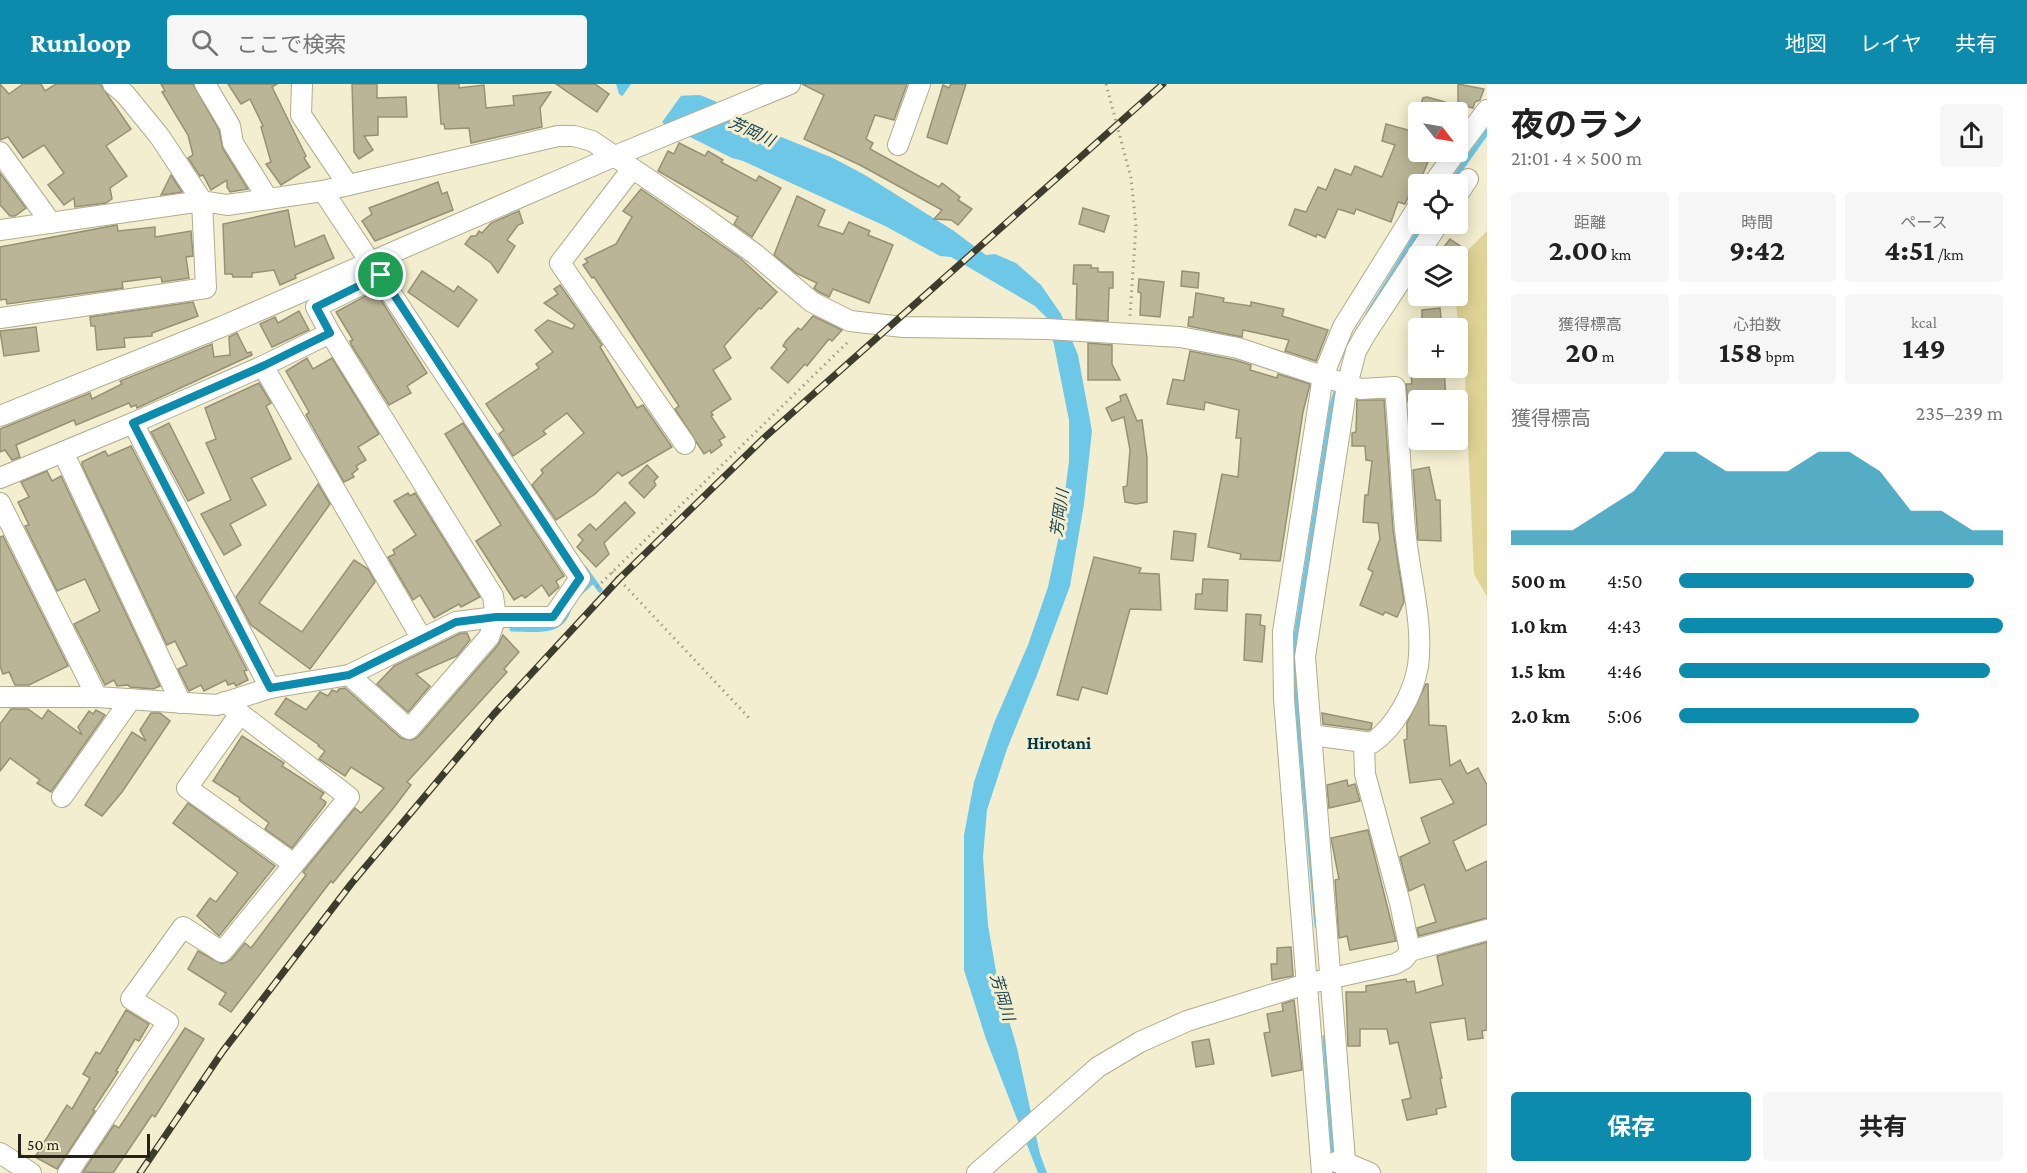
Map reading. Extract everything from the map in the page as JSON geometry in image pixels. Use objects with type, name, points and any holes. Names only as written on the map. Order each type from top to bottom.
[{"type":"street","points":[[0,318],[206,288],[202,201],[160,137],[125,94],[113,84]]},
{"type":"street","points":[[205,84],[230,126],[233,143],[268,199]]},
{"type":"street","points":[[302,84],[301,115],[348,185]]},
{"type":"street","points":[[0,416],[221,327],[376,269],[615,156],[790,84]]},
{"type":"street","points":[[898,145],[920,84]]},
{"type":"street","points":[[1468,135],[1487,110]]},
{"type":"street","points":[[0,230],[202,201],[227,205],[323,191],[558,136],[574,136],[592,141],[615,156],[746,248],[812,302],[850,321],[903,327],[1047,329],[1130,333],[1209,341],[1238,348],[1361,389],[1395,387],[1405,530],[1416,604],[1418,668],[1407,699],[1383,735],[1372,743],[1364,744],[1311,735]]},
{"type":"street","points":[[0,152],[51,223]]},
{"type":"street","points":[[632,169],[560,263],[685,444]]},
{"type":"street","points":[[294,864],[187,788],[232,708],[270,688],[349,675],[456,622],[496,617],[553,617],[580,578],[323,191]]},
{"type":"street","points":[[1370,1173],[1334,1166],[1321,982],[1311,735],[1305,657],[1343,327],[1408,223]]},
{"type":"street","points":[[1321,982],[1282,651],[1336,382],[1431,234]]},
{"type":"street","points":[[349,675],[409,729],[489,638],[496,617],[493,596],[316,307],[376,269]]},
{"type":"street","points":[[0,478],[263,366],[330,333]]},
{"type":"street","points":[[263,366],[422,639]]},
{"type":"street","points":[[133,423],[270,688]]},
{"type":"street","points":[[63,452],[181,702]]},
{"type":"street","points":[[0,503],[97,697]]},
{"type":"street","points":[[1,694],[181,702],[232,708],[349,797],[222,952],[183,927],[131,999],[168,1022],[68,1173]]},
{"type":"street","points":[[62,796],[131,699]]},
{"type":"street","points":[[1364,744],[1365,774],[1400,903],[1410,951]]},
{"type":"street","points":[[977,1173],[1098,1067],[1140,1042],[1187,1022],[1321,982],[1395,964],[1404,960],[1410,951],[1487,930]]},
{"type":"street","points":[[0,1153],[31,1173]]},
{"type":"path","points":[[1106,84],[1131,178],[1136,226],[1131,277],[1130,333]]},
{"type":"path","points":[[603,581],[867,324]]},
{"type":"path","points":[[612,572],[750,720]]},
{"type":"shaded area","points":[[1487,231],[1487,597],[1474,574],[1468,390],[1466,390],[1465,378],[1468,378],[1468,318],[1458,318],[1456,306],[1468,306],[1468,250]]},
{"type":"water","name":"芳岡川","points":[[616,84],[653,84],[674,96],[700,95],[717,102],[769,132],[833,158],[865,175],[954,231],[986,255],[995,254],[1016,263],[1041,285],[1061,314],[1078,355],[1092,431],[1084,504],[1070,586],[1007,749],[987,810],[983,857],[988,925],[998,983],[1017,1048],[1040,1154],[1047,1173],[1038,1173],[986,1039],[964,970],[964,835],[974,782],[994,723],[1028,645],[1048,587],[1060,531],[1069,461],[1069,420],[1049,320],[1035,306],[951,257],[940,256],[885,226],[732,158],[666,125],[619,94]]},
{"type":"pier","points":[[631,84],[659,84],[675,93],[683,93],[660,125],[621,98]]},
{"type":"building","points":[[0,84],[9,94],[23,84],[41,84],[45,91],[56,84],[100,84],[131,129],[106,146],[127,176],[110,188],[112,199],[106,203],[75,207],[74,198],[64,205],[48,185],[64,173],[44,145],[23,158],[8,137],[0,140]]},
{"type":"building","points":[[161,84],[193,84],[219,130],[223,149],[248,189],[230,192],[227,180],[211,190],[203,175],[200,176],[188,158],[193,155],[188,135],[162,92],[165,91]]},
{"type":"building","points":[[228,84],[277,84],[272,87],[310,167],[281,185],[266,164],[271,162],[261,127],[263,126],[250,99],[241,104]]},
{"type":"building","points":[[352,84],[377,84],[377,98],[406,97],[407,117],[378,117],[378,135],[364,136],[373,150],[359,159],[354,152]]},
{"type":"building","points":[[438,84],[459,84],[459,88],[484,85],[486,108],[514,105],[513,96],[551,92],[540,108],[542,127],[471,143],[469,128],[445,129],[444,124],[441,124]]},
{"type":"building","points":[[556,84],[595,84],[609,94],[597,112]]},
{"type":"building","points":[[802,84],[907,84],[894,120],[875,115],[866,139],[873,143],[870,149],[939,187],[942,183],[960,197],[958,200],[972,209],[958,225],[951,220],[934,219],[942,210],[860,165],[804,139],[824,95]]},
{"type":"building","points":[[951,84],[966,84],[947,144],[927,137],[943,85],[949,88]]},
{"type":"building","points":[[1458,84],[1484,89],[1480,100],[1475,102],[1473,108],[1468,107],[1468,102],[1458,102]]},
{"type":"building","points":[[1427,97],[1444,102],[1422,102],[1423,98]]},
{"type":"building","points":[[1386,124],[1408,130],[1408,162],[1428,162],[1423,174],[1408,174],[1408,197],[1405,204],[1398,202],[1391,222],[1356,209],[1354,214],[1338,209],[1325,238],[1317,234],[1316,237],[1289,225],[1295,209],[1306,212],[1318,187],[1326,190],[1335,169],[1351,175],[1355,166],[1382,177],[1395,145],[1382,141]]},
{"type":"building","points":[[679,143],[705,156],[708,151],[723,160],[721,162],[756,181],[759,176],[781,188],[752,237],[734,224],[738,217],[658,171],[668,151],[674,154]]},
{"type":"building","points":[[0,173],[26,208],[15,216],[10,216],[0,205]]},
{"type":"building","points":[[171,175],[182,192],[161,195]]},
{"type":"building","points":[[438,182],[442,194],[447,192],[453,210],[375,241],[362,221],[372,214],[369,208]]},
{"type":"building","points":[[641,189],[740,258],[777,292],[724,346],[731,358],[713,370],[731,399],[711,412],[713,415],[711,416],[725,437],[719,440],[722,445],[711,453],[710,450],[704,454],[675,409],[679,406],[594,277],[592,278],[583,265],[588,262],[585,259],[616,244],[632,217],[623,211]]},
{"type":"building","points":[[797,196],[825,210],[818,226],[843,234],[849,222],[870,231],[868,235],[893,245],[869,303],[833,289],[829,297],[819,292],[814,288],[817,283],[796,273],[774,255]]},
{"type":"building","points":[[1083,208],[1109,216],[1104,232],[1079,224]]},
{"type":"building","points":[[288,210],[295,247],[324,235],[334,258],[295,275],[296,278],[280,285],[274,270],[252,273],[252,277],[233,277],[232,274],[225,274],[223,224]]},
{"type":"building","points":[[519,211],[523,223],[518,225],[507,240],[515,246],[498,273],[491,263],[465,244],[471,236],[476,236],[479,231],[482,233],[491,223]]},
{"type":"building","points":[[117,225],[118,231],[155,227],[155,237],[191,231],[193,256],[186,257],[189,278],[162,282],[161,277],[122,282],[123,288],[7,304],[6,299],[0,300],[0,247]]},
{"type":"building","points":[[1450,239],[1460,246],[1445,246]]},
{"type":"building","points":[[1074,265],[1091,265],[1091,268],[1098,268],[1098,272],[1113,272],[1113,288],[1109,288],[1108,321],[1076,319],[1077,284],[1073,284]]},
{"type":"building","points":[[422,271],[454,292],[458,286],[477,300],[458,327],[408,292]]},
{"type":"building","points":[[1182,271],[1199,273],[1198,288],[1181,286]]},
{"type":"building","points":[[1139,279],[1164,282],[1160,317],[1140,315]]},
{"type":"building","points":[[560,285],[602,345],[600,347],[637,408],[643,405],[672,447],[622,476],[618,472],[595,494],[556,520],[532,485],[543,473],[541,470],[584,433],[567,413],[543,431],[546,434],[513,456],[499,434],[504,430],[486,404],[539,368],[536,364],[553,352],[535,330],[548,320],[572,329],[575,325],[544,303],[558,294],[554,289]]},
{"type":"building","points":[[1196,293],[1224,298],[1223,302],[1251,306],[1251,302],[1284,309],[1282,316],[1328,330],[1316,361],[1285,351],[1289,340],[1243,330],[1242,337],[1188,326],[1189,317],[1193,317]]},
{"type":"building","points":[[369,294],[379,297],[427,373],[407,386],[411,393],[389,405],[352,346],[350,341],[353,340],[336,312]]},
{"type":"building","points":[[193,302],[198,316],[152,333],[152,336],[124,338],[125,347],[97,350],[95,326],[91,326],[90,317]]},
{"type":"building","points":[[1440,308],[1441,318],[1422,318],[1422,310]]},
{"type":"building","points":[[299,311],[309,330],[272,347],[260,324],[275,317],[278,323]]},
{"type":"building","points":[[813,316],[842,330],[832,341],[829,339],[807,366],[805,364],[788,383],[771,368],[787,349],[783,346],[786,341],[798,328],[801,330]]},
{"type":"building","points":[[36,327],[39,351],[4,356],[0,331]]},
{"type":"building","points":[[237,333],[247,353],[251,352],[252,355],[137,408],[136,405],[131,407],[129,403],[76,425],[74,420],[16,445],[20,457],[12,460],[5,450],[0,452],[0,429],[90,393],[92,399],[122,384],[120,381],[212,344],[214,357],[230,355],[229,337]]},
{"type":"building","points":[[1088,343],[1112,345],[1112,364],[1120,380],[1088,380]]},
{"type":"building","points":[[1190,351],[1235,360],[1251,365],[1250,370],[1277,378],[1278,374],[1310,384],[1303,412],[1280,561],[1240,559],[1241,554],[1208,547],[1222,474],[1238,477],[1241,438],[1236,438],[1239,410],[1205,402],[1204,410],[1167,404],[1173,379],[1184,381]]},
{"type":"building","points":[[307,358],[313,369],[332,358],[379,434],[358,447],[366,460],[356,466],[358,469],[352,474],[354,477],[344,482],[306,415],[309,412],[286,371]]},
{"type":"building","points":[[1411,378],[1445,378],[1445,390],[1408,390],[1408,402],[1406,384],[1412,384]]},
{"type":"building","points":[[259,383],[271,403],[266,406],[291,459],[251,478],[266,505],[230,524],[241,545],[224,555],[201,514],[231,500],[206,443],[216,439],[205,408]]},
{"type":"building","points":[[1126,394],[1137,421],[1142,420],[1147,458],[1147,502],[1136,504],[1125,502],[1123,487],[1127,486],[1130,450],[1124,417],[1112,421],[1106,408],[1121,401],[1120,396]]},
{"type":"building","points":[[1357,400],[1384,400],[1393,530],[1404,602],[1397,617],[1385,612],[1383,615],[1360,605],[1373,572],[1368,569],[1380,539],[1378,523],[1363,522],[1365,495],[1368,495],[1372,461],[1366,460],[1365,446],[1352,446],[1352,433],[1356,432]]},
{"type":"building","points":[[169,423],[204,493],[188,501],[151,432]]},
{"type":"building","points":[[463,423],[564,576],[556,581],[559,587],[549,596],[542,585],[525,598],[522,595],[514,600],[476,541],[501,525],[445,434]]},
{"type":"building","points":[[131,446],[247,670],[244,671],[248,680],[236,686],[234,683],[228,685],[226,680],[204,691],[201,685],[189,691],[178,669],[187,665],[175,641],[167,645],[82,465],[82,462],[105,451],[108,456]]},
{"type":"building","points":[[647,465],[658,477],[654,481],[656,485],[644,498],[629,483]]},
{"type":"building","points":[[1429,467],[1436,500],[1440,500],[1441,541],[1418,540],[1413,470]]},
{"type":"building","points":[[47,471],[52,481],[61,476],[160,686],[153,689],[128,685],[117,686],[114,680],[105,685],[74,624],[100,611],[85,579],[57,591],[25,526],[29,525],[18,502],[29,497],[21,482]]},
{"type":"building","points":[[318,484],[330,504],[259,603],[302,632],[354,560],[368,569],[375,582],[310,669],[251,625],[236,597]]},
{"type":"building","points":[[408,493],[410,496],[415,493],[480,597],[461,607],[459,604],[434,618],[420,595],[413,600],[388,557],[395,554],[393,550],[416,535],[394,501]]},
{"type":"building","points":[[625,502],[635,513],[604,543],[609,554],[596,567],[577,547],[583,540],[578,535],[590,524],[596,530]]},
{"type":"building","points":[[1174,531],[1196,534],[1193,561],[1171,559]]},
{"type":"building","points":[[3,536],[68,666],[29,685],[15,685],[9,672],[3,674],[0,666],[0,537]]},
{"type":"building","points":[[1094,557],[1141,568],[1139,573],[1159,574],[1161,610],[1130,609],[1107,694],[1082,687],[1078,700],[1057,695]]},
{"type":"building","points":[[1203,579],[1228,580],[1227,611],[1195,609],[1196,594],[1202,594]]},
{"type":"building","points":[[1246,614],[1261,615],[1260,625],[1265,626],[1262,662],[1244,660]]},
{"type":"building","points":[[461,633],[467,633],[470,640],[457,656],[416,674],[430,686],[408,712],[377,684],[394,666]]},
{"type":"building","points":[[503,635],[519,652],[504,669],[507,672],[407,782],[411,785],[395,806],[333,883],[331,881],[231,1012],[219,1004],[226,993],[188,969],[198,951],[222,964],[231,960],[245,943],[251,948],[306,875],[303,872],[355,808],[361,813],[384,788],[351,767],[345,776],[319,759],[325,751],[275,714],[286,698],[306,710],[320,692],[328,696],[332,690],[337,692],[345,688],[401,738],[412,740],[418,737],[498,645]]},
{"type":"building","points":[[1428,684],[1429,725],[1446,726],[1450,766],[1460,760],[1467,774],[1478,768],[1487,785],[1487,824],[1453,841],[1466,871],[1487,861],[1487,918],[1419,936],[1417,928],[1436,922],[1424,884],[1409,891],[1400,857],[1430,843],[1421,818],[1454,803],[1441,779],[1410,783],[1404,740],[1407,739],[1407,723]]},
{"type":"building","points":[[11,709],[28,709],[42,719],[48,710],[82,735],[78,727],[89,711],[93,714],[96,710],[105,715],[51,792],[37,783],[40,780],[10,758],[0,771],[0,724]]},
{"type":"building","points":[[151,713],[160,713],[170,721],[122,792],[102,816],[85,805],[132,732],[146,741],[140,730]]},
{"type":"building","points":[[1322,713],[1372,723],[1371,729],[1323,724]]},
{"type":"building","points":[[242,736],[284,763],[282,766],[324,793],[320,798],[326,802],[325,805],[292,848],[265,829],[269,823],[239,800],[240,798],[213,781]]},
{"type":"building","points":[[1347,780],[1348,786],[1355,784],[1360,801],[1329,808],[1327,785]]},
{"type":"building","points":[[188,803],[275,866],[219,936],[197,916],[210,898],[216,902],[238,873],[173,823]]},
{"type":"building","points":[[1368,830],[1396,941],[1350,950],[1347,936],[1339,938],[1335,880],[1339,879],[1331,838]]},
{"type":"building","points":[[1487,942],[1487,1030],[1482,1031],[1483,1038],[1468,1040],[1465,1018],[1430,1023],[1446,1107],[1436,1109],[1437,1114],[1407,1120],[1402,1100],[1411,1098],[1398,1042],[1390,1044],[1387,1029],[1360,1029],[1360,1046],[1348,1046],[1346,992],[1366,992],[1366,986],[1406,979],[1407,982],[1414,981],[1416,993],[1443,985],[1437,956]]},
{"type":"building","points":[[1291,947],[1293,976],[1272,980],[1271,964],[1277,964],[1277,948]]},
{"type":"building","points":[[1294,1000],[1302,1070],[1272,1076],[1264,1033],[1270,1032],[1267,1014],[1283,1011],[1282,1004]]},
{"type":"building","points":[[126,1010],[149,1024],[139,1041],[135,1039],[116,1071],[118,1072],[93,1110],[95,1111],[57,1169],[35,1157],[67,1105],[72,1109],[90,1078],[83,1074],[96,1052],[100,1054]]},
{"type":"building","points":[[185,1028],[204,1039],[155,1117],[152,1115],[113,1173],[83,1172],[114,1125],[119,1128]]},
{"type":"building","points":[[1209,1039],[1214,1064],[1196,1067],[1192,1042]]},
{"type":"waterway","points":[[1457,174],[1487,132]]},
{"type":"waterway","points":[[1368,314],[1417,234]]},
{"type":"waterway","points":[[1317,926],[1293,656],[1332,405],[1338,385]]},
{"type":"waterway","points":[[585,569],[600,590]]},
{"type":"waterway","points":[[579,594],[593,581]]},
{"type":"waterway","points":[[512,629],[554,627],[565,617],[569,608]]},
{"type":"waterway","points":[[1325,1037],[1335,1173]]},
{"type":"railway","points":[[140,1173],[223,1051],[351,884],[494,714],[619,579],[764,438],[1163,84]]},
{"type":"district","name":"Hirotani","points":[[1059,743]]},
{"type":"route","points":[[381,275],[580,578],[553,617],[496,617],[456,622],[349,675],[270,688],[133,423],[263,366],[330,333],[316,307],[381,275]]}]
